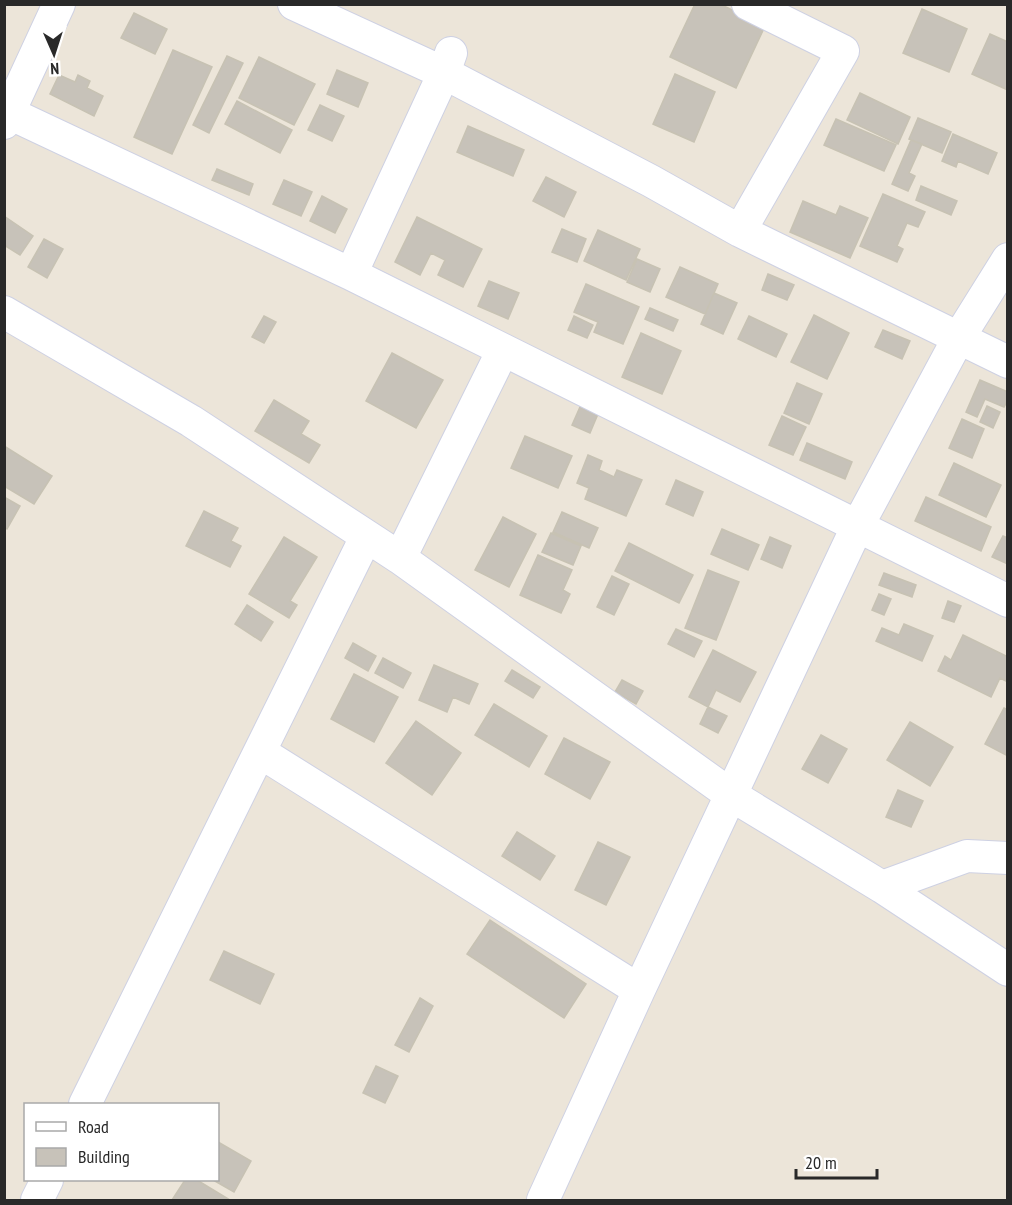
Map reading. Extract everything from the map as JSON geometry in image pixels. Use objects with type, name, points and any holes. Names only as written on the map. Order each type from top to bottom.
[{"type":"street","points":[[59,4],[7,118],[351,274],[1008,601]]},
{"type":"street","points":[[294,4],[447,63],[740,231],[1008,362]]},
{"type":"street","points":[[740,231],[843,51],[748,4]]},
{"type":"street","points":[[351,274],[447,63]]},
{"type":"street","points":[[543,1200],[857,527],[958,339],[1008,259]]},
{"type":"street","points":[[4,312],[191,421],[400,558],[731,795],[882,887],[1008,970]]},
{"type":"street","points":[[400,558],[503,350]]},
{"type":"street","points":[[85,1103],[366,537]]},
{"type":"street","points":[[260,752],[639,990]]},
{"type":"street","points":[[882,887],[967,856],[1008,858]]},
{"type":"street","points":[[37,1200],[46,1181]]},
{"type":"building","points":[[695,4],[720,4],[765,26],[736,88],[670,57]]},
{"type":"building","points":[[922,9],[967,29],[949,72],[903,53]]},
{"type":"building","points":[[134,13],[167,29],[155,54],[121,38]]},
{"type":"building","points":[[990,34],[1008,42],[1008,90],[972,74]]},
{"type":"building","points":[[173,50],[212,67],[172,154],[134,137]]},
{"type":"building","points":[[227,56],[243,63],[209,133],[193,125]]},
{"type":"building","points":[[259,57],[315,84],[294,125],[239,98]]},
{"type":"building","points":[[337,70],[368,83],[358,107],[327,94]]},
{"type":"building","points":[[675,74],[715,92],[694,142],[653,124]]},
{"type":"building","points":[[59,75],[75,82],[78,75],[90,81],[87,88],[103,96],[94,116],[50,94]]},
{"type":"building","points":[[860,93],[910,117],[898,144],[847,120]]},
{"type":"building","points":[[237,101],[292,130],[280,153],[225,124]]},
{"type":"building","points":[[320,105],[344,116],[332,141],[308,130]]},
{"type":"building","points":[[918,118],[951,132],[942,153],[909,139]]},
{"type":"building","points":[[836,119],[896,145],[884,171],[824,145]]},
{"type":"building","points":[[468,126],[524,150],[513,176],[457,152]]},
{"type":"building","points":[[953,134],[997,153],[988,174],[958,161],[956,167],[942,161]]},
{"type":"building","points":[[911,140],[922,144],[909,173],[915,176],[908,191],[892,184]]},
{"type":"building","points":[[217,169],[253,184],[249,195],[212,180]]},
{"type":"building","points":[[546,177],[576,192],[564,217],[533,201]]},
{"type":"building","points":[[284,180],[312,192],[301,216],[273,204]]},
{"type":"building","points":[[921,186],[957,201],[951,215],[916,200]]},
{"type":"building","points":[[883,194],[925,212],[918,227],[907,223],[897,246],[903,249],[897,262],[860,246]]},
{"type":"building","points":[[322,196],[347,209],[335,233],[310,221]]},
{"type":"building","points":[[803,201],[836,215],[840,206],[868,218],[850,258],[790,232]]},
{"type":"building","points":[[4,216],[33,236],[20,255],[4,245]]},
{"type":"building","points":[[417,217],[482,249],[463,287],[438,275],[445,260],[431,253],[420,275],[395,262]]},
{"type":"building","points":[[562,229],[586,239],[577,262],[552,252]]},
{"type":"building","points":[[598,230],[640,249],[626,280],[584,261]]},
{"type":"building","points":[[44,239],[63,249],[47,278],[28,267]]},
{"type":"building","points":[[637,259],[660,269],[650,292],[627,282]]},
{"type":"building","points":[[680,267],[718,284],[705,314],[666,297]]},
{"type":"building","points":[[768,274],[794,285],[787,300],[762,290]]},
{"type":"building","points":[[489,281],[519,293],[508,319],[478,306]]},
{"type":"building","points":[[586,284],[639,307],[623,344],[594,332],[598,322],[574,312]]},
{"type":"building","points":[[714,293],[737,303],[723,334],[701,324]]},
{"type":"building","points":[[650,308],[678,320],[673,331],[645,319]]},
{"type":"building","points":[[814,315],[849,333],[827,379],[791,362]]},
{"type":"building","points":[[264,316],[276,322],[264,343],[252,337]]},
{"type":"building","points":[[574,316],[593,325],[587,338],[568,330]]},
{"type":"building","points":[[749,316],[787,334],[776,357],[738,339]]},
{"type":"building","points":[[883,330],[910,341],[902,359],[875,347]]},
{"type":"building","points":[[641,333],[681,351],[662,394],[622,377]]},
{"type":"building","points":[[392,353],[443,380],[416,428],[366,401]]},
{"type":"building","points":[[980,380],[1008,392],[1008,400],[1004,407],[985,399],[977,417],[966,412]]},
{"type":"building","points":[[797,383],[822,394],[809,424],[784,413]]},
{"type":"building","points":[[274,400],[309,421],[301,434],[320,445],[309,463],[255,431]]},
{"type":"building","points":[[987,406],[1000,412],[993,428],[980,422]]},
{"type":"building","points":[[580,407],[598,414],[590,433],[572,425]]},
{"type":"building","points":[[782,416],[806,427],[793,455],[769,445]]},
{"type":"building","points":[[962,419],[984,429],[972,458],[949,448]]},
{"type":"building","points":[[525,436],[572,456],[558,488],[511,468]]},
{"type":"building","points":[[807,443],[852,462],[845,479],[800,460]]},
{"type":"building","points":[[4,446],[52,476],[34,504],[4,486]]},
{"type":"building","points":[[588,455],[602,461],[599,470],[614,477],[617,470],[642,480],[626,516],[585,499],[589,488],[577,483]]},
{"type":"building","points":[[954,463],[1001,485],[986,517],[939,495]]},
{"type":"building","points":[[676,480],[703,492],[693,516],[666,504]]},
{"type":"building","points":[[4,497],[20,506],[7,529],[4,527]]},
{"type":"building","points":[[926,497],[991,527],[981,551],[915,521]]},
{"type":"building","points":[[204,511],[238,528],[231,541],[241,546],[230,567],[186,546]]},
{"type":"building","points":[[562,512],[598,528],[589,548],[553,532]]},
{"type":"building","points":[[503,517],[536,534],[509,587],[475,570]]},
{"type":"building","points":[[722,529],[759,545],[748,570],[711,554]]},
{"type":"building","points":[[551,533],[581,546],[573,565],[542,552]]},
{"type":"building","points":[[1003,536],[1008,538],[1008,564],[992,557]]},
{"type":"building","points":[[284,537],[317,557],[290,601],[297,605],[289,618],[249,594]]},
{"type":"building","points":[[770,537],[791,546],[782,568],[761,559]]},
{"type":"building","points":[[629,543],[693,575],[679,603],[615,571]]},
{"type":"building","points":[[538,555],[572,570],[563,590],[570,594],[561,613],[520,595]]},
{"type":"building","points":[[708,570],[739,582],[716,640],[685,628]]},
{"type":"building","points":[[884,573],[916,585],[912,597],[879,585]]},
{"type":"building","points":[[612,576],[629,584],[614,615],[597,607]]},
{"type":"building","points":[[879,594],[891,599],[884,615],[872,610]]},
{"type":"building","points":[[948,601],[961,606],[954,622],[942,618]]},
{"type":"building","points":[[247,605],[273,622],[261,641],[235,624]]},
{"type":"building","points":[[904,624],[933,636],[922,661],[876,641],[882,628],[899,635]]},
{"type":"building","points":[[676,629],[702,641],[694,657],[668,644]]},
{"type":"building","points":[[963,635],[1006,656],[1008,654],[1008,682],[1000,678],[991,697],[938,671],[945,656],[951,660]]},
{"type":"building","points":[[353,643],[376,656],[368,671],[345,658]]},
{"type":"building","points":[[713,650],[756,672],[740,702],[716,690],[708,707],[689,697]]},
{"type":"building","points":[[383,658],[411,673],[403,688],[375,673]]},
{"type":"building","points":[[434,665],[478,684],[469,704],[453,697],[447,712],[419,700]]},
{"type":"building","points":[[512,670],[540,687],[533,698],[505,681]]},
{"type":"building","points":[[354,674],[398,697],[374,742],[331,719]]},
{"type":"building","points":[[622,680],[643,691],[636,704],[615,692]]},
{"type":"building","points":[[494,704],[547,736],[529,767],[475,735]]},
{"type":"building","points":[[708,707],[727,716],[718,733],[700,724]]},
{"type":"building","points":[[1004,708],[1008,710],[1008,756],[985,744]]},
{"type":"building","points":[[416,721],[461,753],[432,795],[386,763]]},
{"type":"building","points":[[910,722],[953,747],[930,786],[887,760]]},
{"type":"building","points":[[821,735],[847,749],[828,783],[802,769]]},
{"type":"building","points":[[564,738],[610,762],[590,799],[545,774]]},
{"type":"building","points":[[898,790],[923,801],[911,827],[886,817]]},
{"type":"building","points":[[517,832],[555,856],[540,880],[502,856]]},
{"type":"building","points":[[598,842],[630,857],[606,905],[575,890]]},
{"type":"building","points":[[490,920],[586,984],[564,1018],[467,954]]},
{"type":"building","points":[[224,951],[274,974],[260,1004],[210,980]]},
{"type":"building","points":[[420,998],[433,1006],[409,1052],[395,1045]]},
{"type":"building","points":[[376,1066],[398,1076],[385,1103],[363,1093]]},
{"type":"building","points":[[219,1143],[251,1161],[234,1192],[215,1181],[219,1181]]},
{"type":"building","points":[[184,1181],[199,1181],[230,1200],[172,1200]]}]
